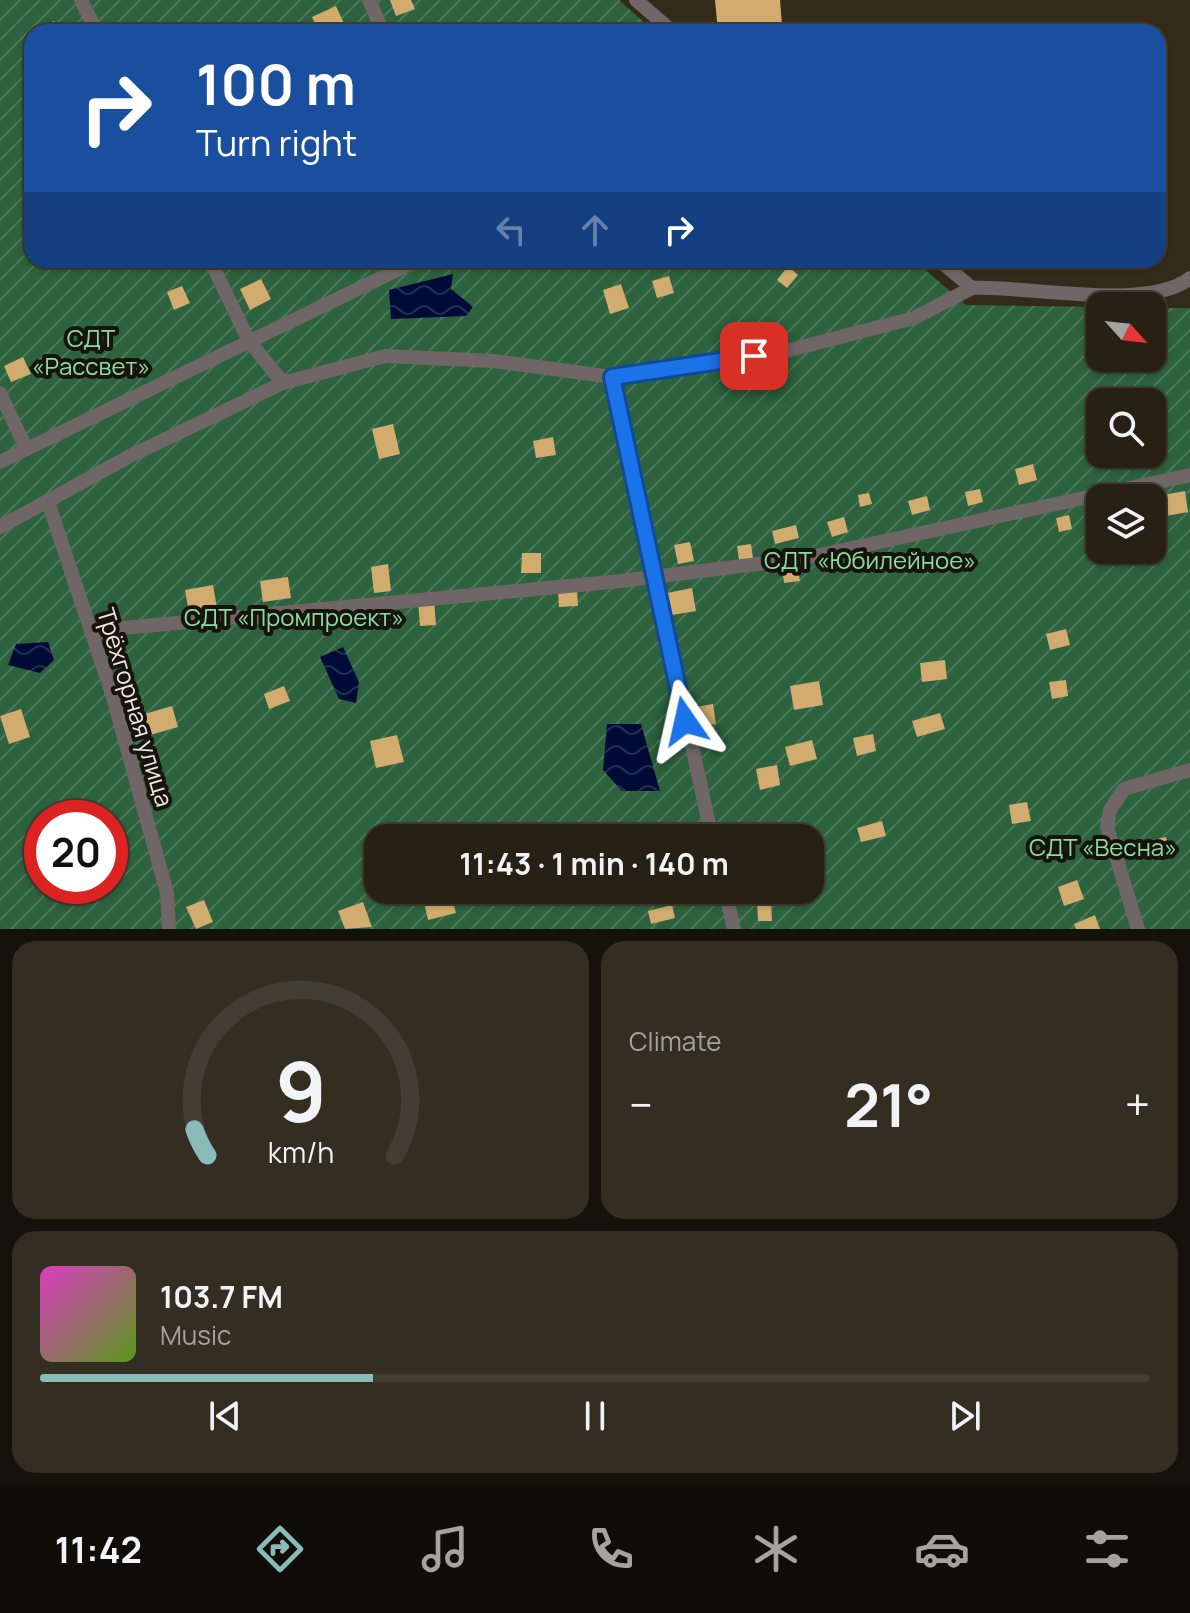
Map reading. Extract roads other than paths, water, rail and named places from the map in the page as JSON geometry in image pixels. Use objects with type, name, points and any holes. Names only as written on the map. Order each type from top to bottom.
[{"type":"lane","points":[[81,0],[93,24]]},
{"type":"lane","points":[[369,0],[380,24]]},
{"type":"lane","points":[[636,0],[664,24]]},
{"type":"lane","points":[[214,268],[249,341],[283,383]]},
{"type":"lane","points":[[0,462],[401,268]]},
{"type":"lane","points":[[948,268],[972,288]]},
{"type":"lane","points":[[0,527],[130,456],[283,383],[385,356],[494,361],[612,377],[782,352],[914,318],[972,288],[1004,286],[1086,295],[1161,291],[1190,278]]},
{"type":"lane","points":[[612,377],[709,824]]},
{"type":"lane","points":[[0,393],[26,448]]},
{"type":"lane","points":[[91,631],[655,576],[806,558],[1190,475]]},
{"type":"lane","name":"Трёхгорная улица","points":[[48,502],[91,631],[167,893],[169,929]]},
{"type":"lane","points":[[1138,929],[1107,827],[1110,810],[1124,789],[1190,770]]},
{"type":"lane","points":[[728,904],[734,929]]},
{"type":"water","points":[[453,274],[451,289],[473,307],[466,316],[391,319],[389,290]]},
{"type":"water","points":[[48,642],[54,660],[40,673],[8,665],[16,644]]},
{"type":"water","points":[[343,647],[359,682],[356,703],[339,699],[320,657]]},
{"type":"water","points":[[607,724],[641,724],[660,791],[622,791],[603,770]]},
{"type":"park label","name":"СДТ «Рассвет»","points":[[91,351]]},
{"type":"park label","name":"СДТ «Юбилейное»","points":[[870,559]]},
{"type":"park label","name":"СДТ «Промпроект»","points":[[294,616]]},
{"type":"park label","name":"СДТ «Весна»","points":[[1103,846]]}]
